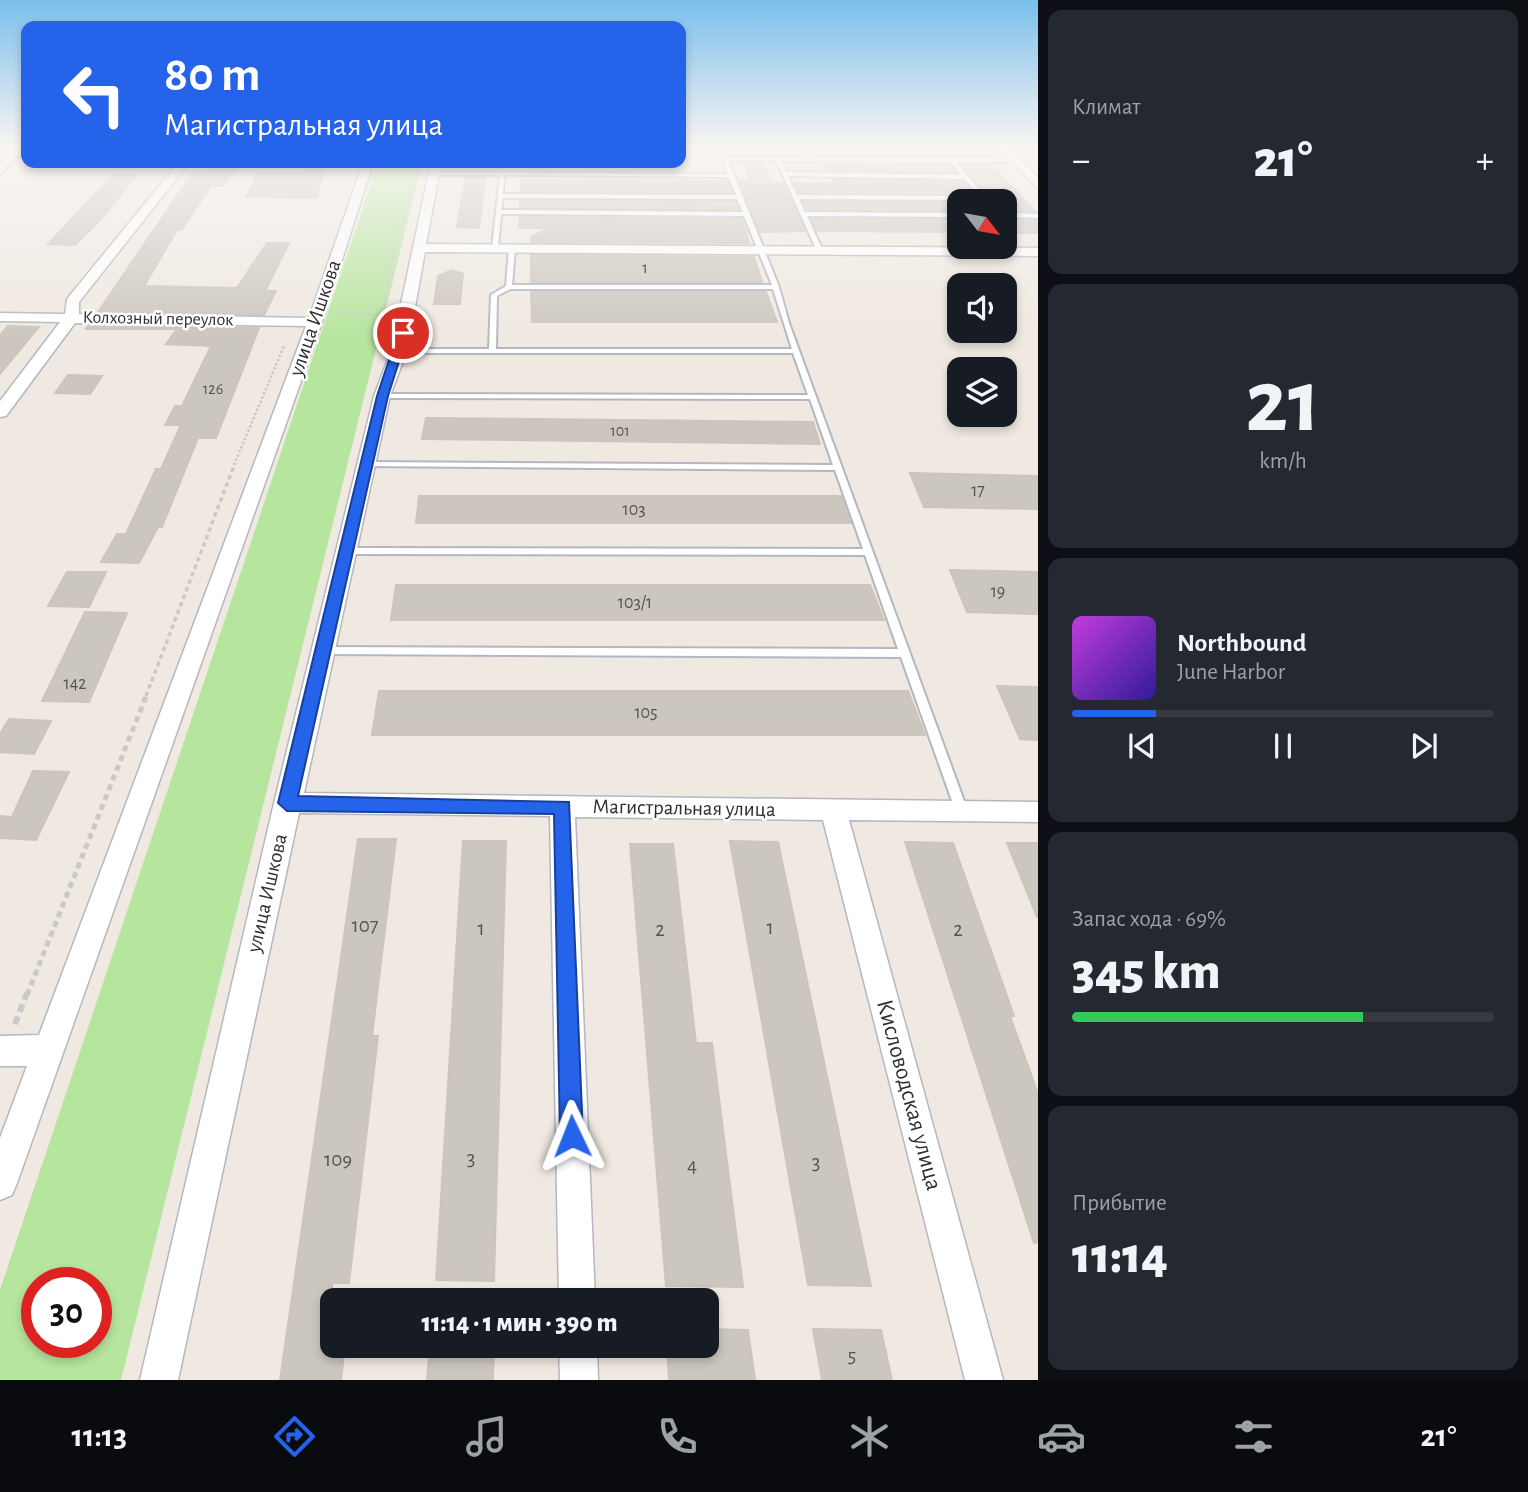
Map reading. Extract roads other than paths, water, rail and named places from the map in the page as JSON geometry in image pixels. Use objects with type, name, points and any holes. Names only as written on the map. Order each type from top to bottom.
[{"type":"street","points":[[0,412],[72,317],[72,302],[146,210]]},
{"type":"street","name":"улица Ишкова","points":[[0,1183],[315,322],[352,210]]},
{"type":"street","name":"улица Ишкова","points":[[159,1380],[287,803],[366,464],[382,396],[400,351],[427,210]]},
{"type":"street","points":[[419,248],[1038,252]]},
{"type":"street","name":"Колхозный переулок","points":[[0,317],[315,322]]},
{"type":"street","name":"Магистральная улица","points":[[287,803],[1038,813]]},
{"type":"street","points":[[562,807],[577,1288]]},
{"type":"street","name":"Кисловодская улица","points":[[833,810],[984,1380]]},
{"type":"street","points":[[2,1050],[48,1050]]},
{"type":"street","points":[[578,1358],[579,1380]]},
{"type":"lane","points":[[744,210],[775,286],[812,397],[962,812]]},
{"type":"lane","points":[[801,210],[820,251]]},
{"type":"lane","points":[[495,248],[498,212],[746,215]]},
{"type":"lane","points":[[803,214],[947,215]]},
{"type":"lane","points":[[1017,215],[1038,216]]},
{"type":"lane","points":[[509,288],[512,249]]},
{"type":"lane","points":[[492,350],[494,329],[490,321],[494,295],[509,288],[775,286]]},
{"type":"lane","points":[[400,351],[796,351]]},
{"type":"lane","points":[[382,396],[812,397]]},
{"type":"lane","points":[[366,464],[838,468]]},
{"type":"lane","points":[[346,551],[868,552]]},
{"type":"lane","points":[[323,651],[905,653]]}]
